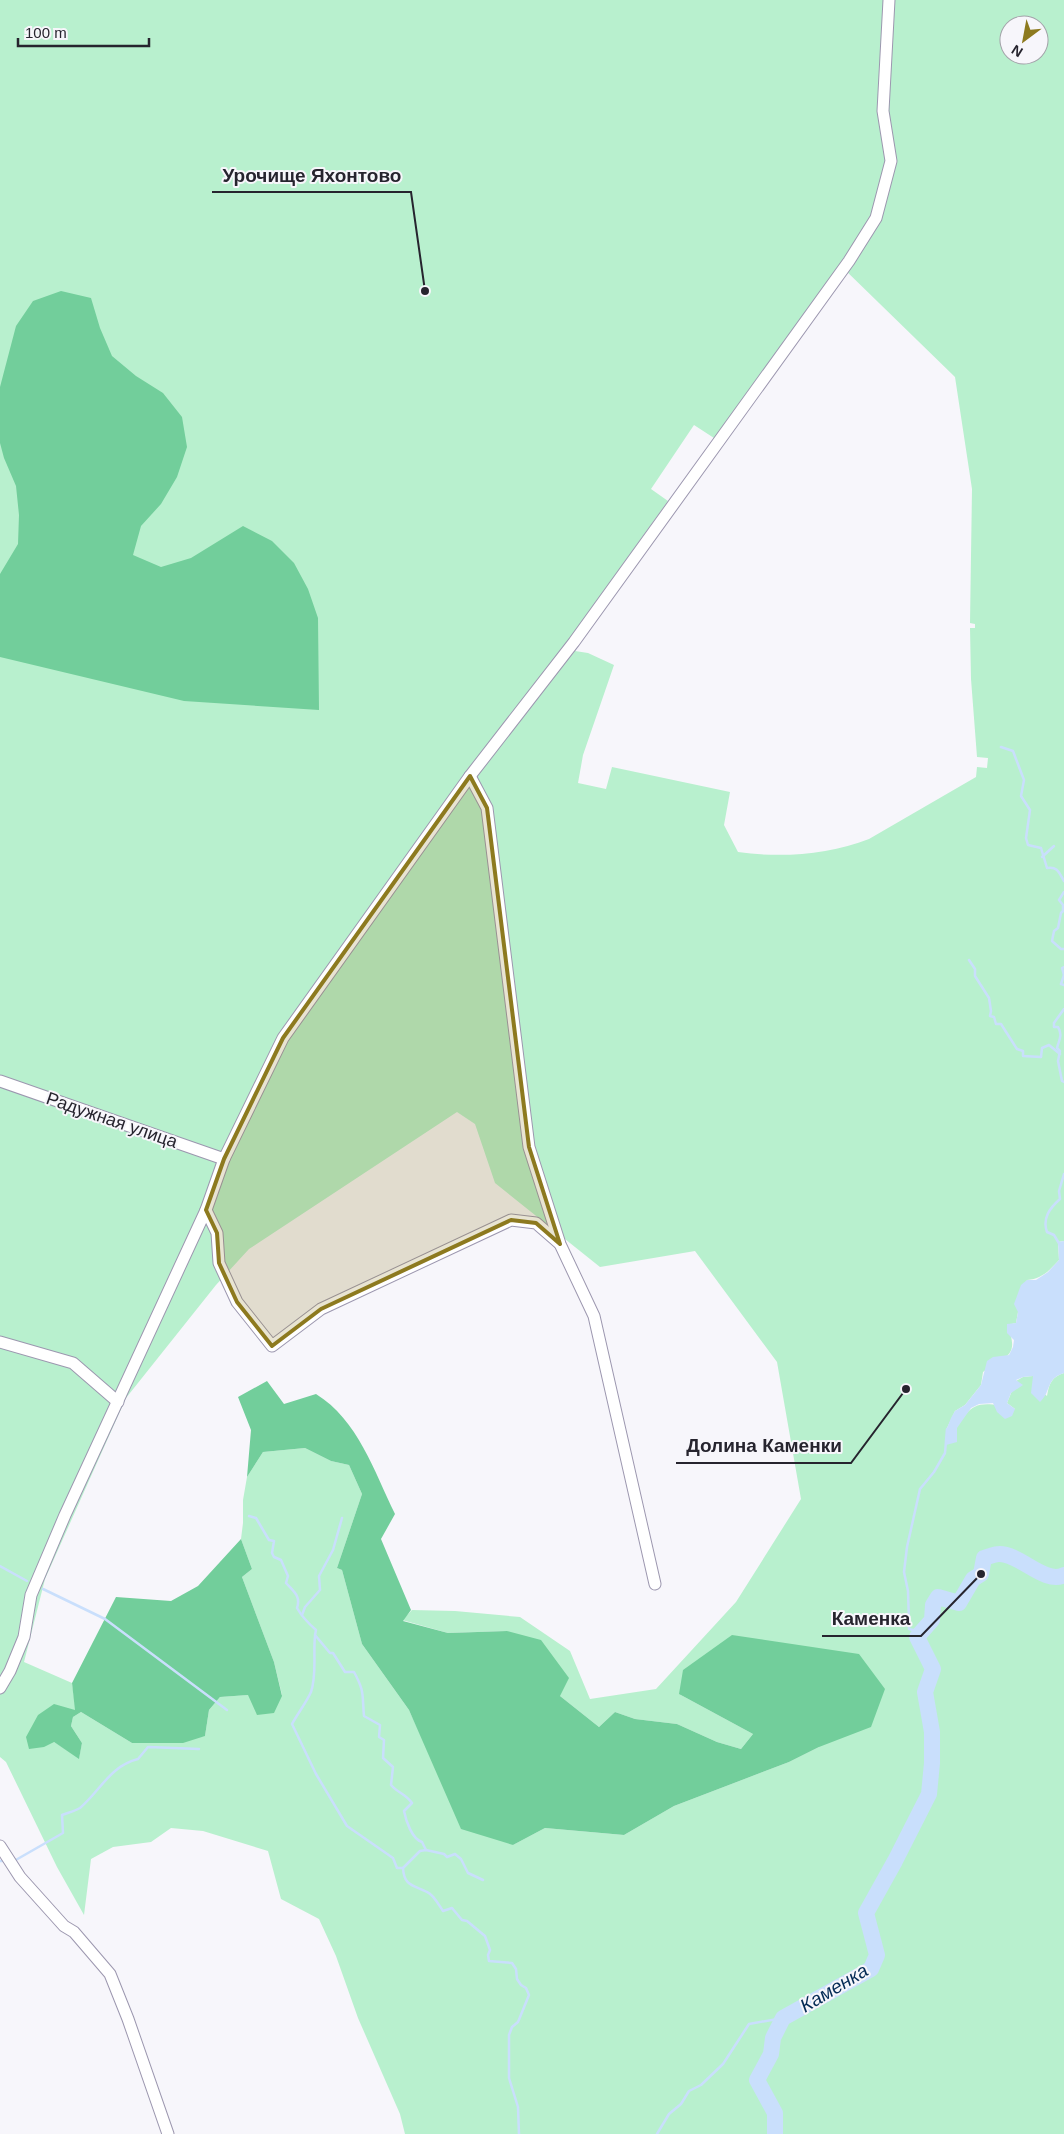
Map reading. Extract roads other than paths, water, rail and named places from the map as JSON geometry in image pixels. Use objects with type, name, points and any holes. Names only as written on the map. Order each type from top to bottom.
[{"type":"street","points":[[0,1688],[10,1671],[24,1637],[31,1595],[65,1515],[206,1210],[224,1159],[283,1038],[470,776],[574,642],[849,261],[876,218],[891,161],[884,111],[888,0]]},
{"type":"street","points":[[470,776],[487,808],[529,1147],[560,1244],[594,1316],[655,1584]]},
{"type":"street","name":"Радужная улица","points":[[0,1081],[224,1159]]},
{"type":"street","points":[[206,1210],[217,1233],[219,1263],[237,1302],[272,1346],[321,1308],[511,1220],[536,1223],[560,1244]]},
{"type":"street","points":[[0,1342],[73,1363],[118,1402]]},
{"type":"street","points":[[0,1846],[20,1877],[64,1926],[74,1932],[110,1974],[128,2019],[168,2134]]},
{"type":"water","points":[[1064,1241],[1064,1373],[1051,1382],[1044,1398],[1040,1402],[1031,1393],[1033,1376],[1016,1380],[1023,1385],[1011,1393],[1007,1403],[1015,1409],[1012,1416],[1005,1419],[997,1412],[993,1403],[979,1404],[971,1408],[957,1428],[957,1442],[946,1445],[947,1428],[951,1418],[955,1411],[965,1405],[981,1385],[987,1361],[993,1357],[1009,1355],[1013,1347],[1014,1340],[1007,1333],[1007,1324],[1016,1323],[1018,1312],[1014,1304],[1021,1285],[1027,1280],[1036,1280],[1048,1272],[1059,1260],[1058,1242]]},
{"type":"waterway","points":[[1001,747],[1013,751],[1024,780],[1021,796],[1030,810],[1026,838],[1028,845],[1041,848],[1047,868],[1056,869],[1064,881]]},
{"type":"waterway","points":[[1042,857],[1054,846]]},
{"type":"waterway","points":[[1064,892],[1059,900],[1063,905],[1063,911],[1058,928],[1054,931],[1052,941],[1061,949],[1064,949]]},
{"type":"waterway","points":[[969,960],[975,969],[975,976],[989,998],[990,1016],[994,1017],[996,1024],[1001,1024],[1017,1049],[1023,1051],[1023,1056],[1041,1057],[1042,1048],[1049,1045],[1060,1054]]},
{"type":"waterway","points":[[1064,967],[1062,968],[1064,975]]},
{"type":"waterway","points":[[1064,975],[1061,984],[1064,985]]},
{"type":"waterway","points":[[1064,1009],[1054,1023],[1054,1027],[1058,1027],[1060,1033],[1057,1048],[1060,1051],[1058,1061],[1062,1081],[1064,1082]]},
{"type":"waterway","points":[[1060,1245],[1054,1235],[1047,1232],[1046,1218],[1050,1210],[1060,1199],[1059,1191],[1064,1174]]},
{"type":"waterway","points":[[917,1637],[913,1630],[909,1629],[908,1591],[904,1572],[907,1547],[920,1489],[934,1472],[945,1453],[947,1429]]},
{"type":"waterway","points":[[249,1516],[256,1518],[269,1540],[274,1541],[272,1553],[274,1557],[281,1560],[288,1576],[286,1583],[297,1597],[297,1608],[305,1620],[316,1630],[315,1635],[330,1653],[333,1653],[345,1672],[354,1672],[358,1679],[363,1698],[364,1716],[380,1725],[379,1737],[384,1740],[383,1758],[393,1767],[391,1785],[412,1803],[404,1811],[406,1820],[412,1834],[422,1842],[426,1850]]},
{"type":"waterway","points":[[302,1615],[305,1607],[320,1590],[319,1576],[333,1550],[342,1518]]},
{"type":"waterway","name":"Каменка","points":[[775,2134],[775,2113],[757,2080],[771,2054],[773,2038],[783,2018],[871,1969],[877,1955],[866,1913],[929,1794],[932,1732],[925,1692],[933,1669],[917,1637],[932,1620],[933,1605],[938,1597],[959,1603],[973,1579],[981,1574],[984,1558],[995,1554],[1015,1558],[1049,1576],[1057,1577],[1064,1575]]},
{"type":"waterway","points":[[0,1566],[27,1581]]},
{"type":"waterway","points":[[43,1589],[105,1619],[227,1710]]},
{"type":"waterway","points":[[315,1636],[313,1685],[309,1696],[292,1724],[316,1774],[347,1826],[393,1858],[397,1868],[403,1868]]},
{"type":"waterway","points":[[14,1861],[63,1833],[62,1815],[80,1808],[106,1779],[120,1767],[138,1759],[148,1747],[199,1749]]},
{"type":"waterway","points":[[483,1880],[468,1873],[461,1859],[455,1854],[447,1857],[444,1854],[426,1850],[420,1851],[403,1868],[407,1882],[429,1893],[443,1911],[452,1908],[462,1920],[467,1921],[485,1936],[490,1950],[488,1955],[489,1961],[512,1963],[516,1969],[517,1979],[526,1988],[529,1995],[518,2022],[512,2027],[509,2035],[509,2078],[518,2107],[519,2134]]},
{"type":"waterway","points":[[0,1861],[6,1861]]},
{"type":"waterway","points":[[657,2134],[669,2114],[681,2104],[689,2091],[701,2085],[723,2064],[749,2024],[783,2018]]},
{"type":"place","name":"Урочище Яхонтово","points":[[425,291]]},
{"type":"place","name":"Долина Каменки","points":[[906,1389]]},
{"type":"place","name":"Каменка","points":[[981,1574]]}]
